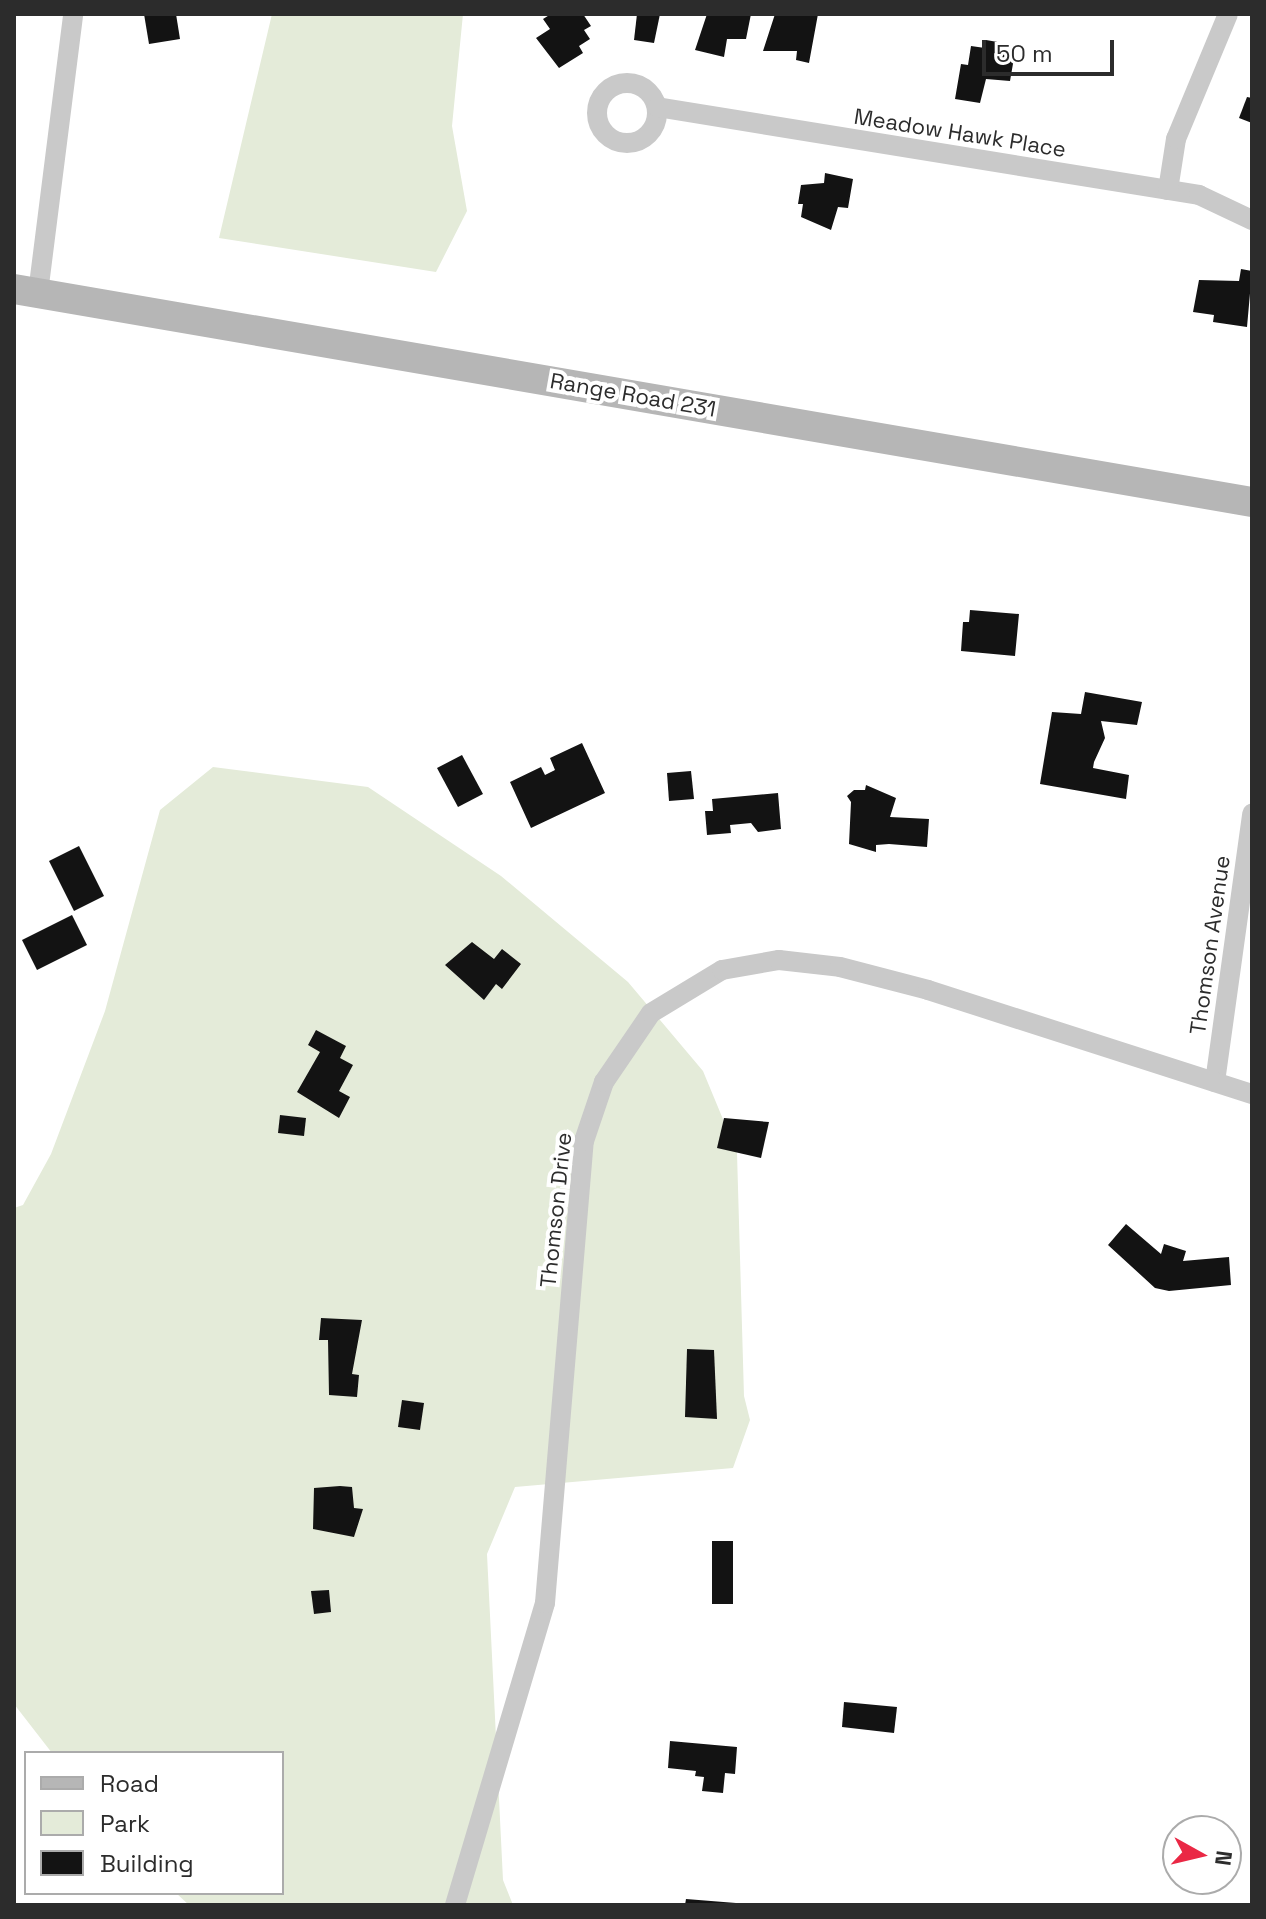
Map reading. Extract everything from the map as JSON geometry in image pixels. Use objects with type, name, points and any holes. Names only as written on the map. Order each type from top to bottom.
[{"type":"street","points":[[26,291],[73,14]]},
{"type":"street","points":[[1168,190],[1176,139],[1228,14]]},
{"type":"street","name":"Meadow Hawk Place","points":[[657,107],[1199,195],[1252,220]]},
{"type":"street","name":"Range Road 231","points":[[26,291],[1252,502]]},
{"type":"street","name":"Thomson Avenue","points":[[1215,1082],[1252,814]]},
{"type":"street","name":"Thomson Drive","points":[[455,1905],[545,1603],[584,1141],[604,1082],[651,1013],[722,970],[779,960],[840,967],[1252,1094]]},
{"type":"green space","points":[[272,14],[463,14],[452,126],[467,211],[436,272],[219,238]]},
{"type":"green space","points":[[213,767],[368,787],[501,876],[628,982],[703,1071],[737,1153],[744,1396],[750,1420],[733,1468],[515,1487],[487,1554],[503,1880],[513,1905],[189,1905],[178,1895],[284,1895],[284,1751],[50,1751],[14,1704],[14,1208],[23,1205],[51,1154],[105,1011],[160,810]]},
{"type":"building","points":[[144,14],[176,14],[180,39],[149,44]]},
{"type":"building","points":[[551,14],[583,14],[591,26],[584,30],[590,39],[579,46],[583,53],[559,68],[536,38],[550,29],[543,19]]},
{"type":"building","points":[[637,14],[660,14],[654,43],[634,40]]},
{"type":"building","points":[[707,14],[751,14],[746,39],[727,39],[724,57],[695,50]]},
{"type":"building","points":[[775,14],[818,14],[809,63],[796,60],[797,51],[763,51]]},
{"type":"building","points":[[986,40],[1009,44],[1006,57],[1014,58],[1010,81],[986,79],[980,103],[955,99],[961,64],[968,65],[971,46],[985,48]]},
{"type":"building","points":[[1247,97],[1252,98],[1252,123],[1239,118]]},
{"type":"building","points":[[825,173],[853,179],[848,208],[838,207],[831,230],[801,217],[803,204],[798,204],[801,185],[824,183]]},
{"type":"building","points":[[1241,269],[1252,271],[1247,327],[1213,322],[1214,315],[1193,312],[1199,280],[1239,281]]},
{"type":"building","points":[[970,610],[1019,614],[1015,656],[961,651],[963,622],[969,622]]},
{"type":"building","points":[[1085,692],[1142,702],[1137,725],[1101,721],[1105,738],[1093,768],[1129,775],[1126,799],[1040,784],[1052,712],[1081,714]]},
{"type":"building","points":[[582,743],[605,793],[531,828],[510,782],[541,767],[545,775],[555,770],[550,758]]},
{"type":"building","points":[[462,755],[483,794],[458,807],[437,768]]},
{"type":"building","points":[[691,771],[694,799],[669,801],[667,773]]},
{"type":"building","points":[[866,785],[896,798],[890,817],[929,819],[927,847],[876,845],[876,852],[849,844],[851,802],[847,796],[854,790],[865,790]]},
{"type":"building","points":[[778,793],[781,829],[758,832],[751,823],[730,825],[731,833],[707,835],[705,811],[713,811],[712,799]]},
{"type":"building","points":[[79,846],[104,896],[74,911],[49,861]]},
{"type":"building","points":[[72,915],[87,945],[37,970],[22,940]]},
{"type":"building","points":[[472,942],[494,959],[502,949],[521,964],[502,989],[496,984],[484,1000],[445,965]]},
{"type":"building","points":[[316,1030],[346,1046],[340,1058],[353,1065],[339,1091],[350,1097],[339,1118],[297,1092],[320,1052],[308,1045]]},
{"type":"building","points":[[280,1115],[306,1118],[304,1136],[278,1133]]},
{"type":"building","points":[[724,1118],[769,1122],[761,1158],[717,1148]]},
{"type":"building","points":[[1126,1224],[1161,1254],[1164,1244],[1186,1251],[1183,1261],[1229,1257],[1231,1285],[1169,1291],[1155,1288],[1108,1245]]},
{"type":"building","points":[[321,1318],[362,1320],[352,1374],[359,1375],[357,1397],[329,1395],[328,1340],[319,1340]]},
{"type":"building","points":[[687,1349],[714,1350],[717,1419],[685,1417]]},
{"type":"building","points":[[402,1400],[424,1403],[420,1430],[398,1427]]},
{"type":"building","points":[[352,1487],[354,1508],[363,1509],[354,1537],[313,1529],[314,1488]]},
{"type":"building","points":[[712,1541],[733,1541],[733,1604],[712,1604]]},
{"type":"building","points":[[329,1590],[331,1612],[314,1614],[311,1591]]},
{"type":"building","points":[[844,1702],[897,1707],[894,1733],[842,1727]]},
{"type":"building","points":[[670,1741],[737,1747],[735,1774],[725,1773],[723,1793],[702,1791],[704,1777],[695,1776],[696,1771],[668,1768]]},
{"type":"building","points":[[686,1899],[736,1903],[685,1905]]}]
